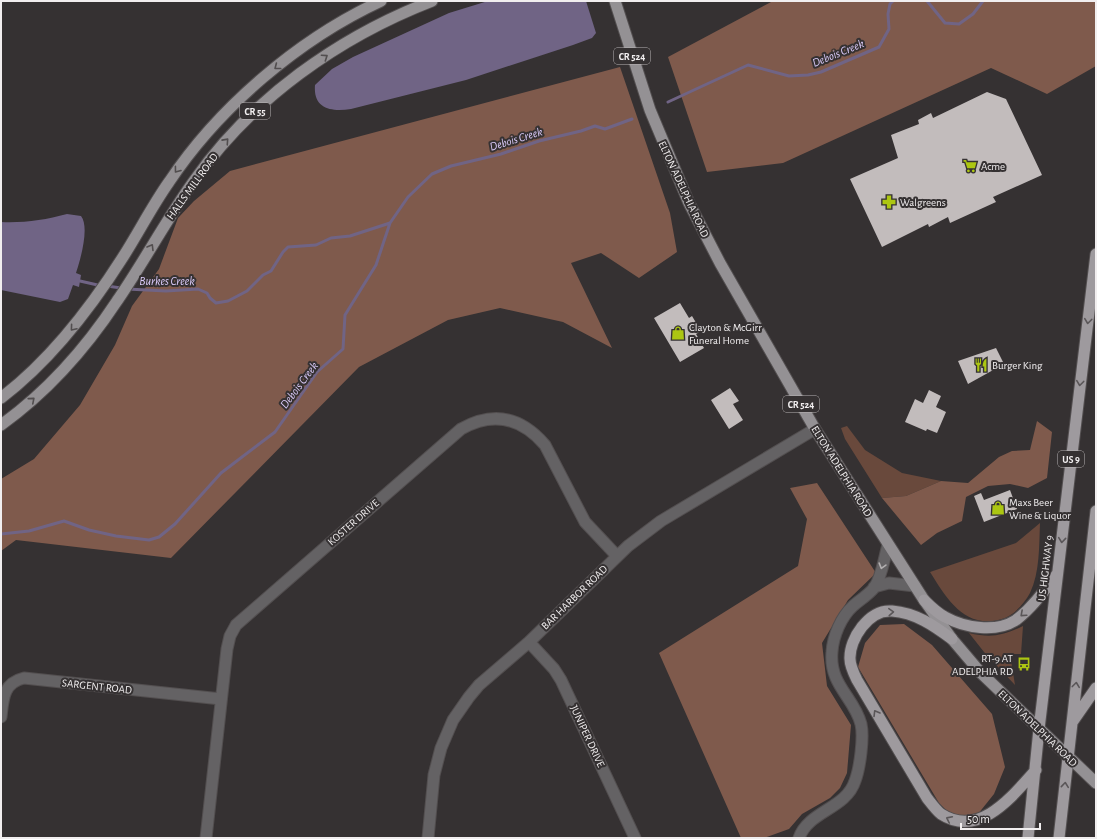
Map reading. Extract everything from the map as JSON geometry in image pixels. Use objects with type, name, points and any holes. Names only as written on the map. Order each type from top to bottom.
[{"type":"highway","name":"US HIGHWAY 9","points":[[1028,838],[1039,729],[1096,254]]},
{"type":"highway","points":[[1059,838],[1069,758],[1071,723],[1092,577],[1096,518]]},
{"type":"highway","points":[[924,600],[944,617],[964,626],[996,627],[1014,621],[1023,614],[1058,574]]},
{"type":"highway","points":[[952,639],[929,622],[909,614],[890,611],[874,616],[860,628],[852,640],[850,660],[856,680],[927,798],[941,815],[959,823],[978,822],[990,817],[1004,807],[1036,770]]},
{"type":"highway","points":[[1071,723],[1096,688]]},
{"type":"main road","name":"HALLS MILL ROAD","points":[[1,398],[51,352],[76,324],[97,297],[177,170],[233,107],[258,82],[303,47],[336,25],[381,1]]},
{"type":"main road","name":"HALLS MILL ROAD","points":[[1,424],[52,382],[83,347],[118,301],[194,180],[219,149],[256,111],[293,79],[346,43],[383,22],[432,1]]},
{"type":"main road","name":"ELTON ADELPHIA ROAD","points":[[615,1],[650,110],[686,196],[720,263],[815,429],[914,586],[952,639],[980,672],[1096,783]]},
{"type":"street","name":"KOSTER DRIVE","points":[[206,838],[221,699],[230,636],[236,625],[244,616],[461,429],[472,423],[491,419],[506,420],[517,423],[536,434],[545,444],[585,522],[617,556]]},
{"type":"street","name":"BAR HARBOR ROAD","points":[[428,838],[437,760],[453,720],[464,702],[479,685],[529,642],[617,556],[661,521],[815,429]]},
{"type":"street","points":[[874,587],[888,545]]},
{"type":"street","points":[[799,838],[809,823],[847,796],[855,782],[858,772],[862,735],[861,724],[836,679],[832,661],[832,653],[836,634],[842,621],[851,608],[874,587],[889,583],[914,586]]},
{"type":"street","name":"JUNIPER DRIVE","points":[[529,642],[554,669],[561,680],[635,838]]},
{"type":"street","name":"SARGENT ROAD","points":[[1,717],[3,695],[14,682],[24,678],[221,699]]},
{"type":"shaded area","points":[[488,1],[586,1],[596,33],[592,38],[573,45],[466,80],[351,109],[330,109],[320,104],[317,99],[315,85],[332,69],[353,57],[449,13]]},
{"type":"shaded area","points":[[773,1],[1096,1],[1096,66],[1047,94],[991,68],[783,163],[707,172],[668,57]]},
{"type":"shaded area","points":[[620,67],[670,213],[677,252],[639,278],[601,253],[571,263],[612,348],[563,322],[500,308],[448,320],[359,367],[171,558],[16,540],[1,551],[1,479],[34,459],[80,405],[115,345],[132,306],[159,269],[178,218],[194,201],[230,171]]},
{"type":"shaded area","points":[[67,214],[81,216],[84,221],[85,228],[83,244],[76,273],[81,275],[79,287],[73,285],[68,299],[60,302],[1,290],[1,222],[34,221]]},
{"type":"shaded area","points":[[1037,421],[1052,432],[1047,478],[1028,488],[1010,484],[988,486],[966,497],[962,521],[937,533],[921,545],[882,498],[906,496],[941,481],[968,483],[999,457],[1012,451],[1030,450]]},
{"type":"shaded area","points":[[847,426],[865,450],[902,473],[941,481],[906,496],[882,498],[845,439],[841,428]]},
{"type":"shaded area","points":[[817,483],[876,573],[848,600],[822,643],[827,686],[851,725],[847,773],[840,788],[830,798],[802,814],[789,829],[764,838],[741,838],[659,653],[798,566],[807,519],[790,488]]},
{"type":"shaded area","points":[[1040,523],[1036,576],[1030,593],[1025,601],[1014,612],[1002,619],[989,621],[978,620],[967,616],[950,602],[930,572],[1016,543]]},
{"type":"shaded area","points":[[904,624],[932,645],[992,714],[1005,767],[994,794],[978,814],[964,817],[951,815],[939,803],[858,667],[865,643],[880,625]]},
{"type":"shaded area","points":[[1023,626],[1021,654],[1010,654],[1015,685],[984,652],[969,633],[990,636],[1009,632]]},
{"type":"building","name":"Acme","points":[[987,92],[1006,99],[1042,175],[993,197],[996,202],[950,223],[948,217],[929,227],[928,224],[882,247],[850,179],[898,158],[891,135],[919,124],[918,120],[931,113],[933,118]]},
{"type":"building","points":[[680,303],[689,318],[692,316],[701,331],[696,334],[704,348],[680,362],[654,318]]},
{"type":"building","name":"Burger King","points":[[996,348],[1004,364],[968,384],[958,361]]},
{"type":"building","points":[[730,388],[739,401],[733,404],[743,420],[729,429],[711,400]]},
{"type":"building","points":[[929,390],[941,396],[936,407],[946,412],[937,433],[927,429],[926,431],[905,422],[915,399],[923,403]]},
{"type":"building","points":[[1010,490],[1017,509],[984,522],[974,496],[981,493],[984,500]]},
{"type":"waterway","name":"Debois Creek","points":[[668,102],[748,65],[789,76],[808,75],[821,72],[879,47],[889,29],[888,14],[890,4],[893,1]]},
{"type":"waterway","name":"Debois Creek","points":[[927,1],[945,23],[959,24],[973,14],[983,1]]},
{"type":"waterway","name":"Debois Creek","points":[[1,534],[29,531],[64,521],[89,530],[116,536],[149,540],[159,537],[175,524],[221,473],[275,432],[317,372],[343,349],[345,315],[376,265],[390,223],[408,197],[432,174],[451,166],[501,154],[539,141],[581,131],[595,126],[605,129],[632,119]]},
{"type":"waterway","name":"Burkes Creek","points":[[127,289],[166,291],[198,289],[207,293],[216,303],[228,301],[247,291],[263,275],[271,271],[288,247],[316,245],[331,238],[350,236],[390,223]]},
{"type":"waterway","name":"Burkes Creek","points":[[80,281],[102,286]]},
{"type":"waterway","name":"Burkes Creek","points":[[107,286],[121,288]]},
{"type":"place","name":"Acme","points":[[970,166]]},
{"type":"place","name":"Walgreens","points":[[889,202]]},
{"type":"place","name":"Clayton & McGirr Funeral Home","points":[[678,333]]},
{"type":"place","name":"Burger King","points":[[981,365]]},
{"type":"place","name":"Maxs Beer Wine & Liquor","points":[[998,508]]},
{"type":"place","name":"RT-9 AT ADELPHIA RD","points":[[1024,664]]}]
